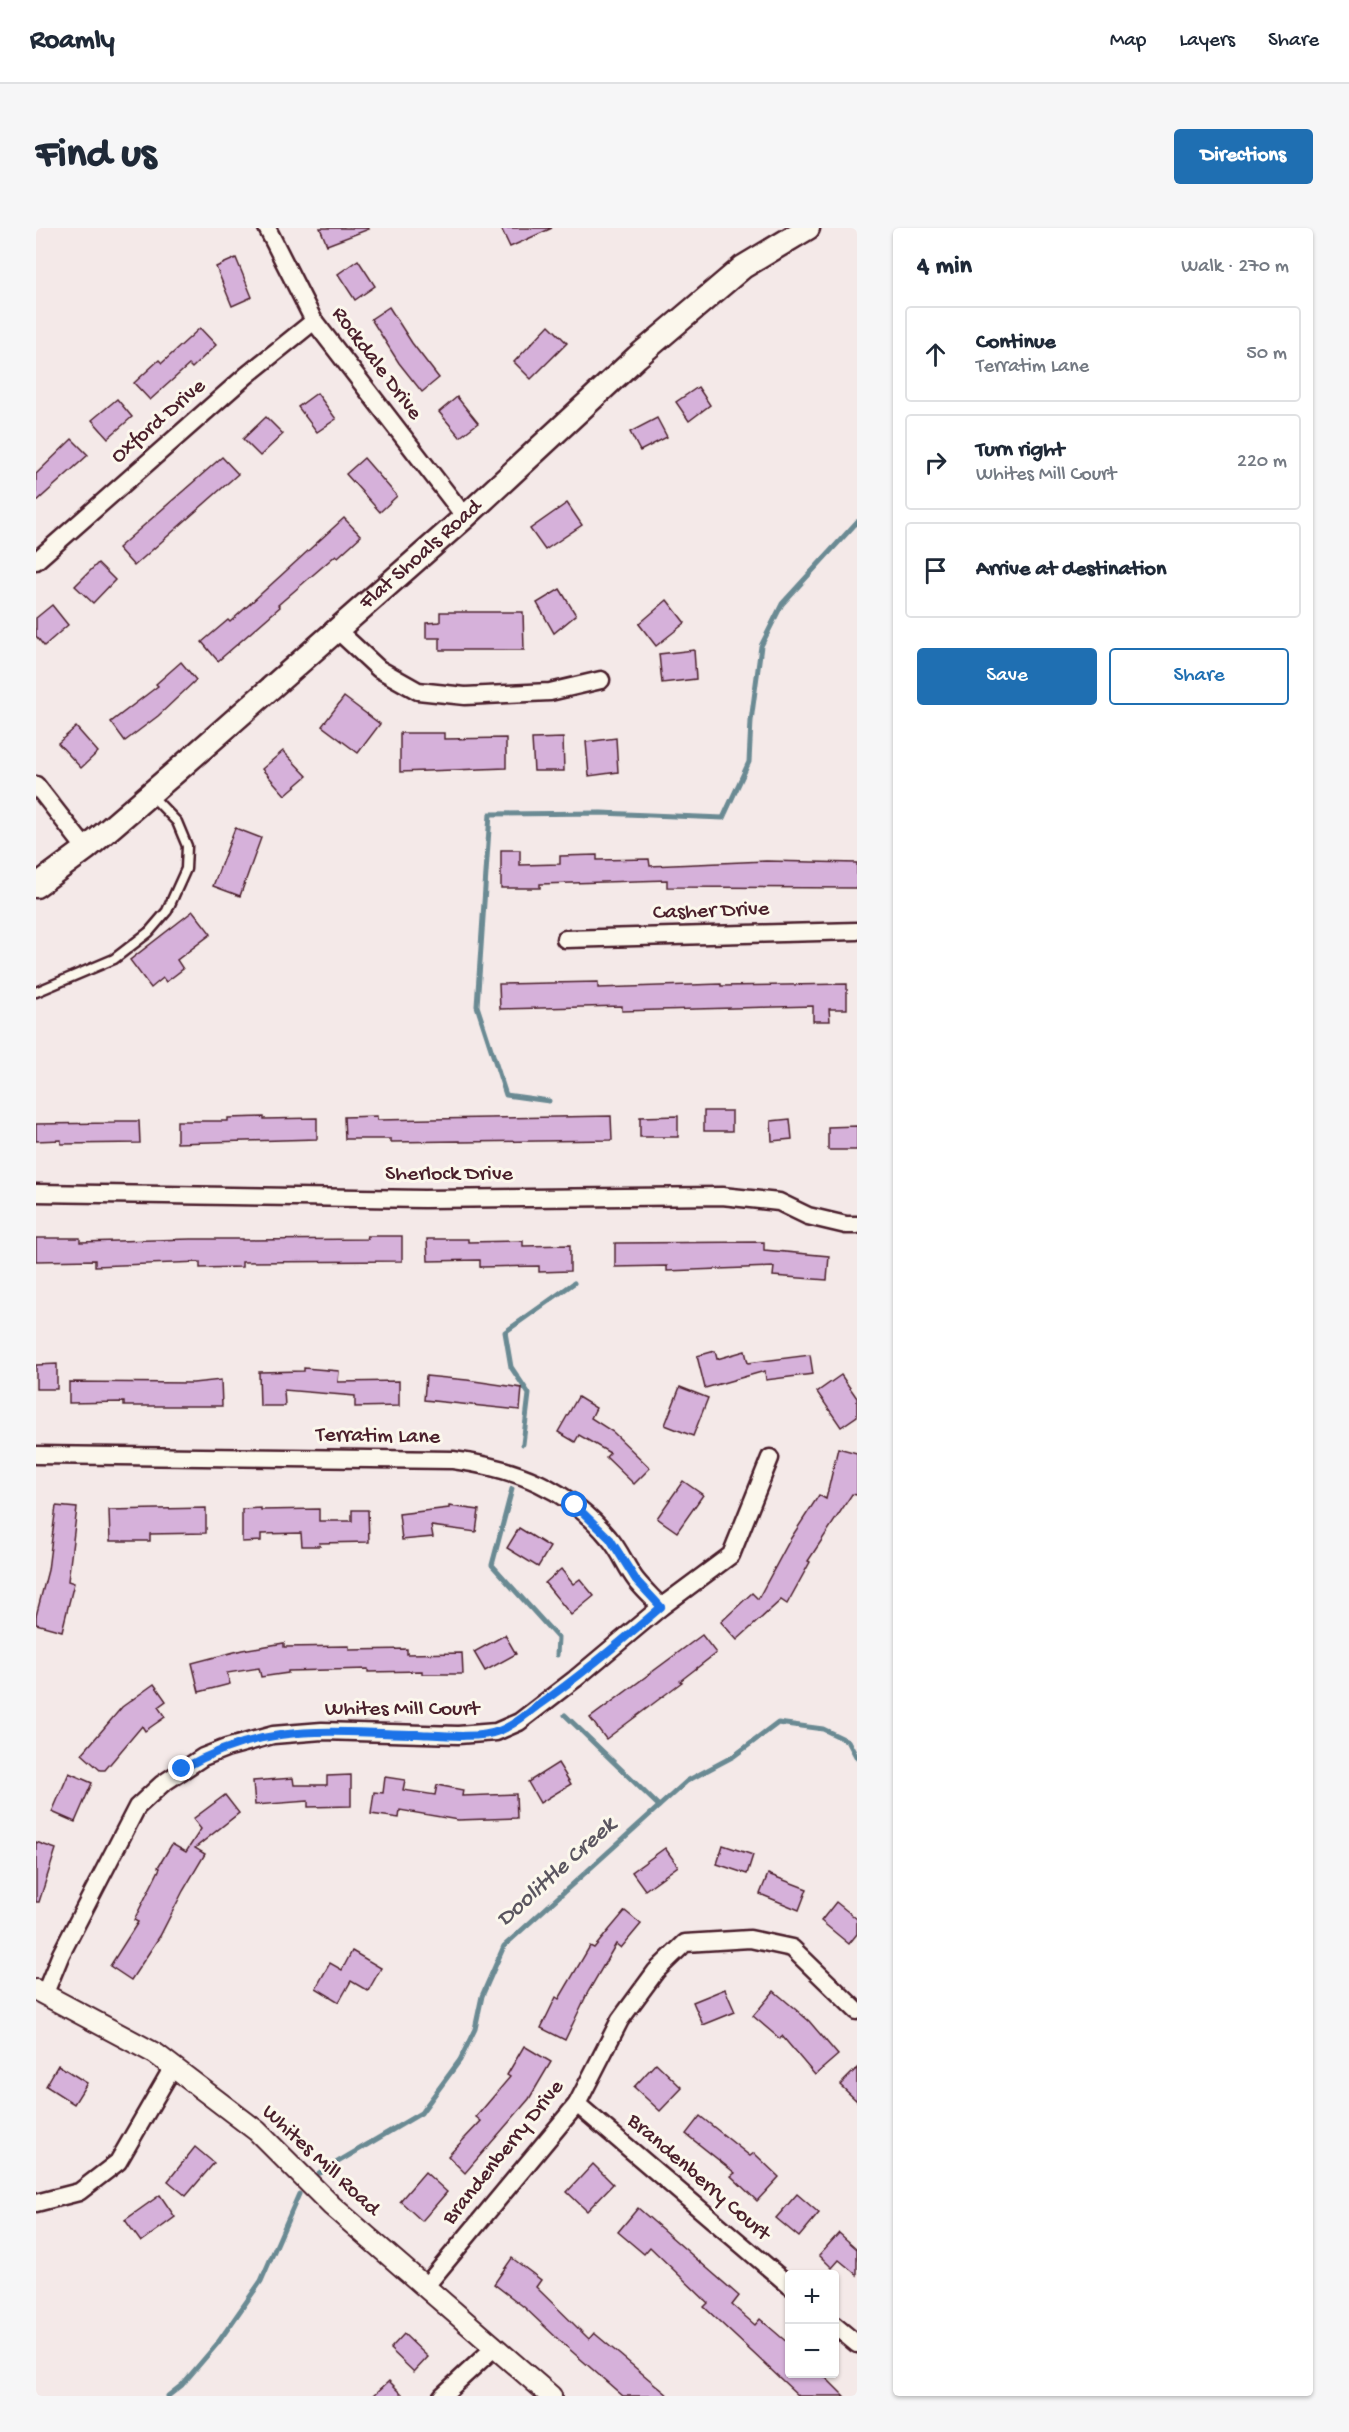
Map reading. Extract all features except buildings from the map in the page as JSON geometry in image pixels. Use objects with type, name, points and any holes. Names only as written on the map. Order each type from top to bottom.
[{"type":"main road","name":"Flat Shoals Road","points":[[36,886],[86,849],[150,794],[465,517],[637,357],[742,267],[808,228]]},
{"type":"street","name":"Rockdale Drive","points":[[267,228],[314,321],[465,517]]},
{"type":"street","name":"Oxford Drive","points":[[36,561],[247,375],[314,321]]},
{"type":"street","points":[[336,629],[379,669],[418,691],[465,696],[549,692],[601,680]]},
{"type":"street","points":[[36,785],[86,849]]},
{"type":"street","name":"Casher Drive","points":[[566,939],[857,931]]},
{"type":"street","name":"Sherlock Drive","points":[[36,1193],[412,1198],[722,1196],[779,1202],[808,1216],[846,1225],[857,1225]]},
{"type":"street","name":"Terratim Lane","points":[[36,1455],[453,1460],[487,1465],[533,1480],[575,1505],[610,1539],[636,1580],[661,1607]]},
{"type":"street","name":"Whites Mill Court","points":[[41,1992],[137,1807],[182,1769],[226,1748],[273,1735],[322,1731],[458,1735],[496,1732],[519,1722],[575,1679],[661,1607],[731,1555],[770,1458]]},
{"type":"street","name":"Brandenberry Drive","points":[[424,2287],[577,2104],[620,2020],[656,1971],[685,1943],[750,1940],[792,1948],[857,2011]]},
{"type":"street","name":"Whites Mill Road","points":[[41,1992],[156,2054],[257,2131],[332,2206],[550,2396]]},
{"type":"street","points":[[36,2203],[79,2192],[118,2162],[173,2067]]},
{"type":"street","name":"Brandenberry Court","points":[[577,2104],[785,2283]]},
{"type":"street","points":[[839,2329],[857,2344]]},
{"type":"street","points":[[442,2396],[495,2347]]},
{"type":"lane","points":[[36,992],[114,958],[149,932],[167,911],[186,868],[187,846],[177,822],[150,794]]},
{"type":"waterway","points":[[549,1101],[506,1095],[477,1006],[490,814],[601,813],[723,818],[749,762],[751,721],[761,646],[782,604],[857,522]]},
{"type":"waterway","points":[[523,1444],[529,1394],[511,1367],[505,1332],[574,1283]]},
{"type":"waterway","points":[[512,1489],[492,1565],[558,1638],[557,1655]]},
{"type":"waterway","points":[[565,1715],[659,1806]]},
{"type":"waterway","name":"Doolittle Creek","points":[[319,2173],[421,2113],[460,2060],[475,2029],[482,1996],[504,1946],[687,1781],[734,1756],[778,1723],[823,1729],[848,1741],[857,1758]]},
{"type":"waterway","name":"Doolittle Creek","points":[[168,2396],[182,2385],[217,2344],[261,2281],[299,2194]]},
{"type":"route","points":[[182,1769],[226,1748],[273,1735],[322,1731],[458,1735],[496,1732],[519,1722],[622,1642],[661,1607],[636,1580],[610,1539],[575,1505]]}]
